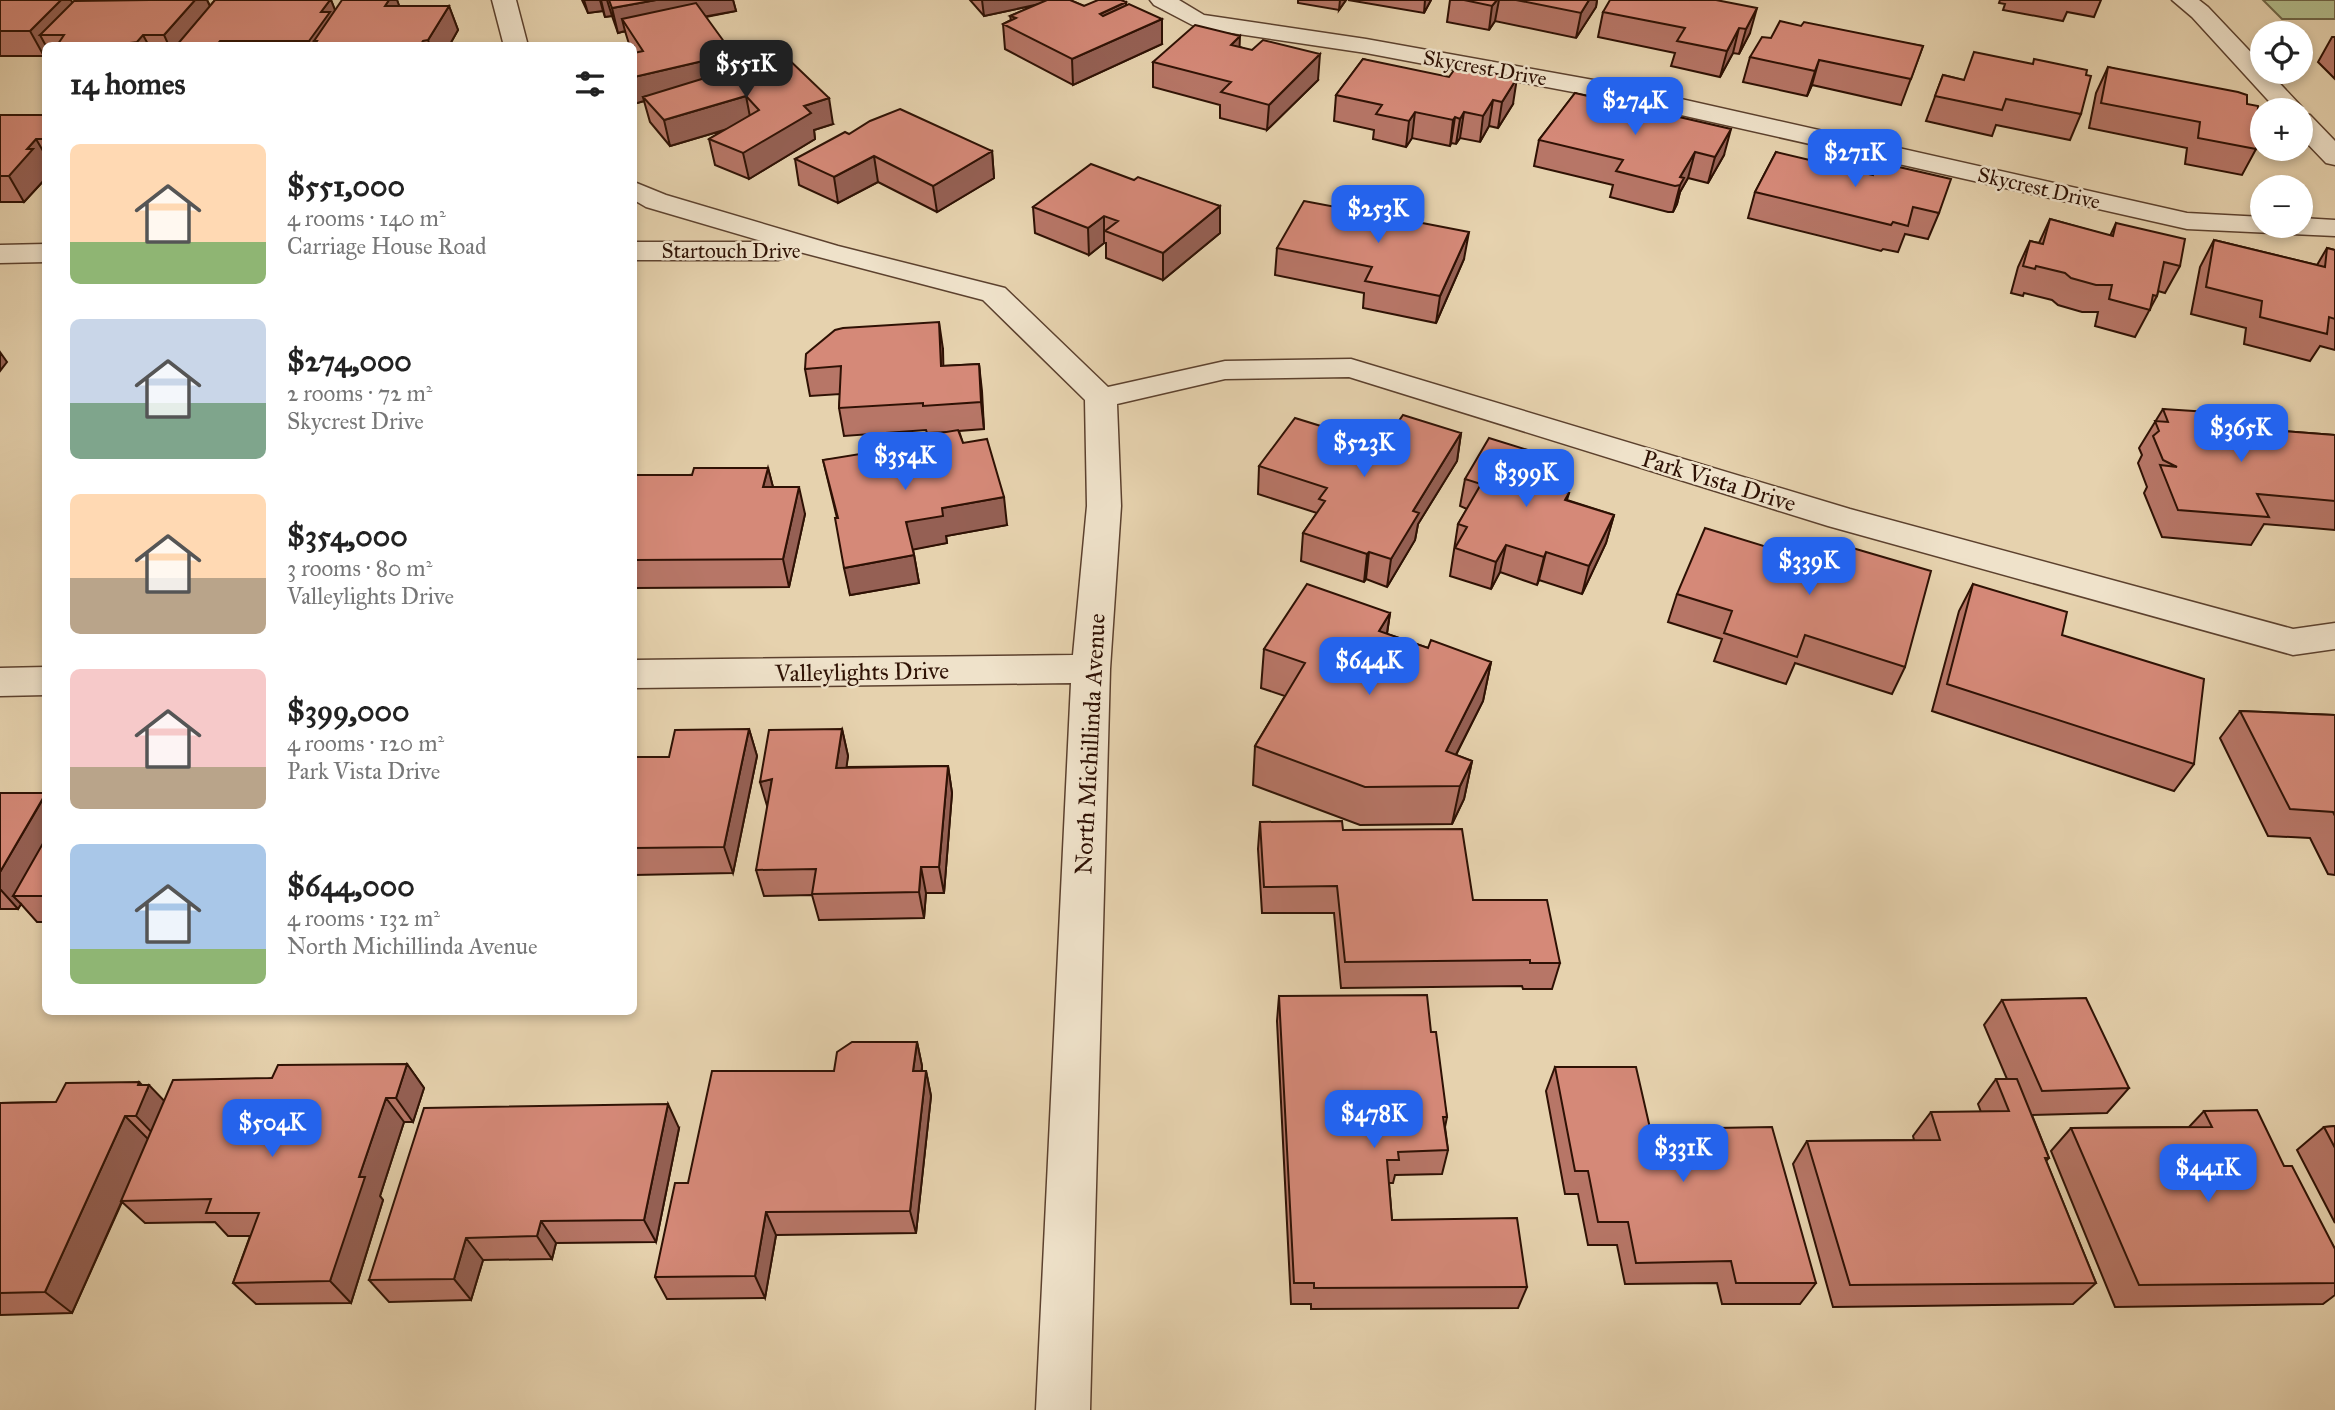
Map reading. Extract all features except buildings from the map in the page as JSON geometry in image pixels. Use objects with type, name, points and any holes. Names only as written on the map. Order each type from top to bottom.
[{"type":"street","points":[[504,0],[515,42]]},
{"type":"street","name":"Skycrest Drive","points":[[1162,0],[1198,22],[1366,46],[1610,91],[2187,221],[2250,224]]},
{"type":"street","points":[[2184,0],[2200,12],[2280,98]]},
{"type":"street","points":[[2313,134],[2335,157]]},
{"type":"street","points":[[637,192],[656,201],[828,252],[994,294],[1101,398]]},
{"type":"street","points":[[2313,227],[2335,228]]},
{"type":"street","name":"Startouch Drive","points":[[637,251],[828,252]]},
{"type":"street","points":[[0,254],[42,253]]},
{"type":"street","name":"Park Vista Drive","points":[[1101,398],[1225,370],[1350,368],[1840,518],[2292,642],[2335,636]]},
{"type":"street","name":"North Michillinda Avenue","points":[[1063,1410],[1091,669],[1104,506],[1101,398]]},
{"type":"street","name":"Valleylights Drive","points":[[637,674],[1091,669]]},
{"type":"street","points":[[0,682],[42,681]]},
{"type":"green space","points":[[2263,0],[2335,0],[2335,19],[2282,19]]}]
